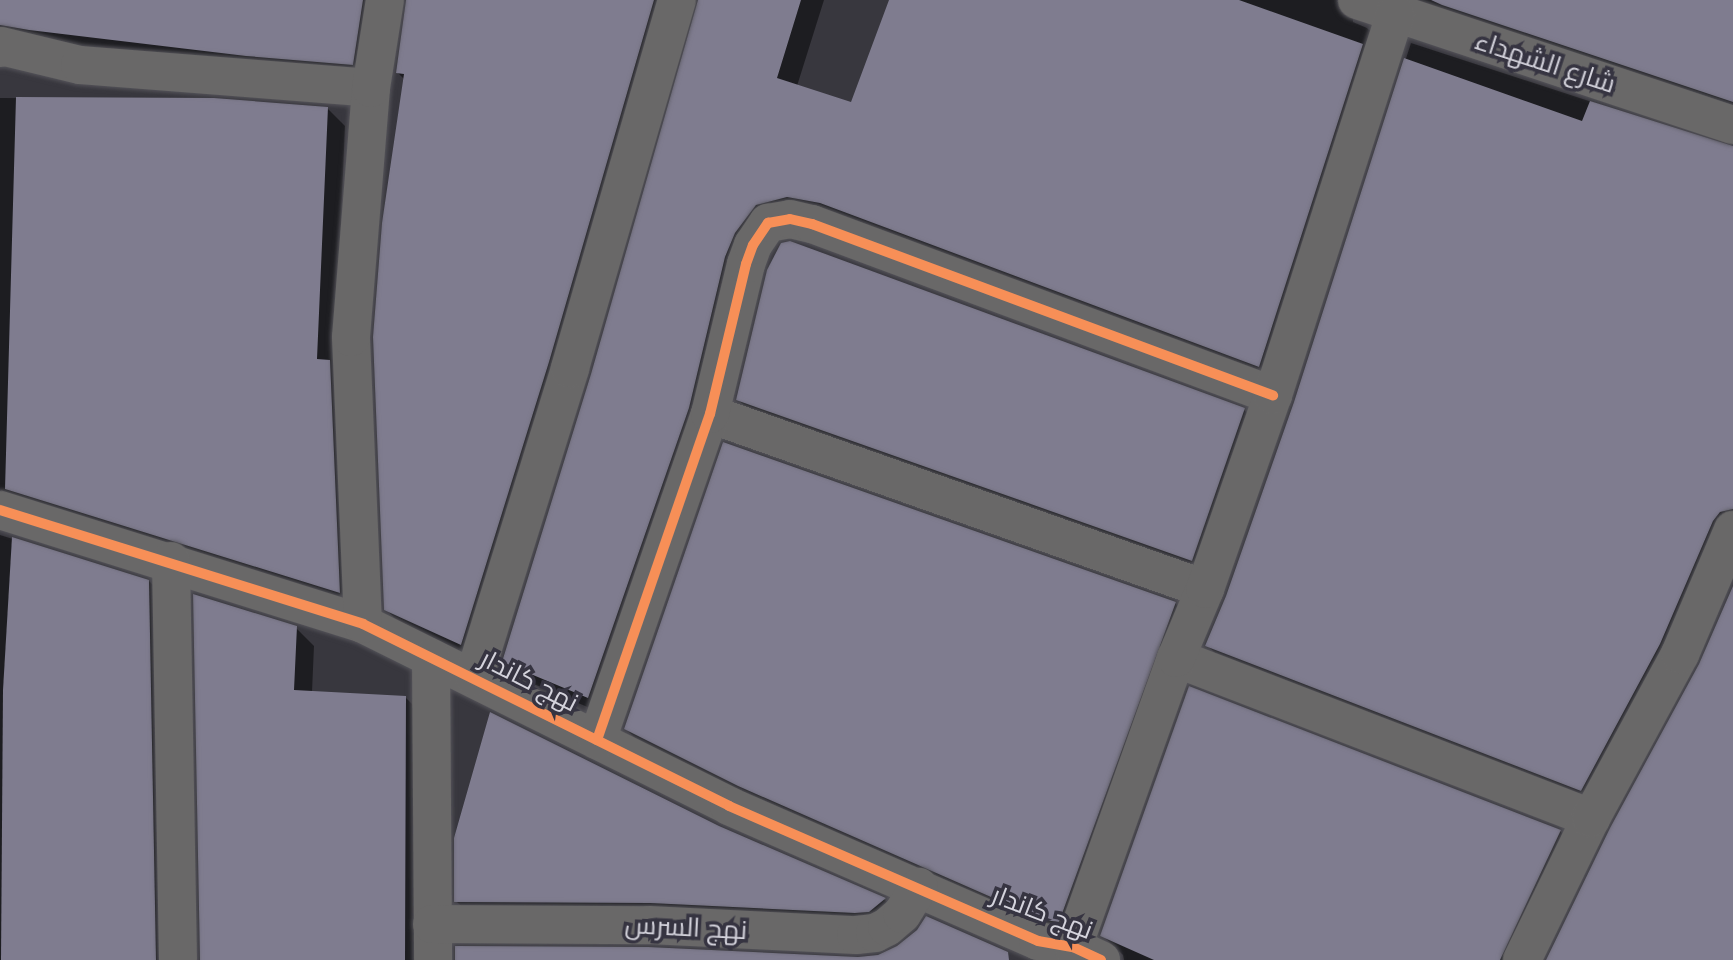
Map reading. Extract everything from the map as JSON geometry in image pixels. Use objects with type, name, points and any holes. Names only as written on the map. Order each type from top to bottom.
[{"type":"street","points":[[363,624],[351,337],[371,88],[385,0]]},
{"type":"street","points":[[474,677],[570,368],[677,0]]},
{"type":"street","name":"شارع الشهداء","points":[[1357,0],[1733,125]]},
{"type":"street","points":[[1062,952],[1205,589],[1273,395],[1395,14]]},
{"type":"street","points":[[0,47],[80,65],[371,88]]},
{"type":"street","points":[[597,740],[710,414],[753,245],[768,223],[779,219],[812,224],[1273,395]]},
{"type":"street","points":[[710,414],[1205,589]]},
{"type":"street","name":"نهج كاندار","points":[[0,510],[171,561],[363,624],[729,806],[919,887],[1062,952]]},
{"type":"street","points":[[1522,960],[1591,818],[1680,654],[1733,530]]},
{"type":"street","points":[[171,561],[178,960]]},
{"type":"street","points":[[431,658],[432,942]]},
{"type":"street","points":[[1176,658],[1591,818]]},
{"type":"street","name":"نهج السرس","points":[[432,942],[649,925],[856,936],[875,933],[887,927],[902,914],[919,887]]},
{"type":"building","points":[[0,0],[363,0],[353,65],[246,56],[0,25]]},
{"type":"building","points":[[406,0],[654,0],[549,362],[461,645],[384,610],[373,337],[382,223],[404,74],[396,73]]},
{"type":"building","points":[[698,0],[801,0],[777,78],[851,102],[889,0],[1239,0],[1363,44],[1259,367],[820,203],[787,197],[756,205],[735,233],[725,257],[689,408],[588,698],[502,662],[591,374]]},
{"type":"building","points":[[1431,0],[1733,0],[1733,102],[1442,5]]},
{"type":"building","points":[[1404,58],[1582,121],[1590,101],[1733,146],[1733,509],[1720,512],[1713,521],[1660,644],[1581,791],[1205,646],[1226,596],[1294,402]]},
{"type":"building","points":[[16,97],[214,98],[328,107],[317,359],[330,360],[340,593],[5,489]]},
{"type":"building","points":[[790,241],[1245,408],[1192,561],[736,400],[767,270],[781,243]]},
{"type":"building","points":[[723,442],[1176,602],[1059,922],[1044,920],[1000,898],[1000,901],[738,786],[624,729]]},
{"type":"building","points":[[12,537],[149,580],[156,960],[1,960],[3,690]]},
{"type":"building","points":[[1733,586],[1733,960],[1546,960],[1610,828],[1699,664]]},
{"type":"building","points":[[193,594],[297,626],[294,690],[406,696],[405,960],[200,960]]},
{"type":"building","points":[[1189,686],[1561,830],[1500,960],[1154,960],[1100,936]]},
{"type":"building","points":[[490,712],[719,826],[886,898],[869,912],[855,913],[650,903],[454,902],[454,838]]},
{"type":"building","points":[[926,916],[1008,952],[1009,960],[455,960],[455,946],[648,947],[858,957],[878,955],[897,946],[917,930]]},
{"type":"cycle path","points":[[597,740],[710,414],[746,264],[753,245],[768,223],[790,219],[812,224],[1273,395]]},
{"type":"cycle path","points":[[0,510],[363,624],[729,806],[1038,941],[1073,947],[1101,960]]}]
